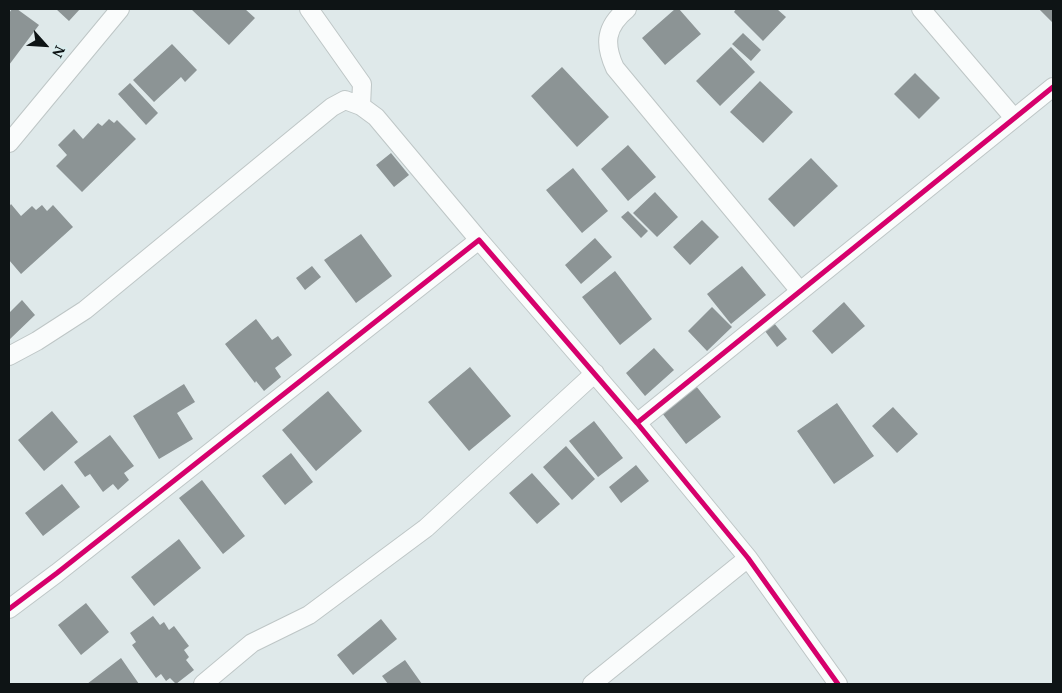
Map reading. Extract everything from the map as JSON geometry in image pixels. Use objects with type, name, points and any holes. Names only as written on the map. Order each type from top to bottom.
[{"type":"street","points":[[9,143],[120,9]]},
{"type":"street","points":[[309,9],[362,84],[361,106]]},
{"type":"street","points":[[627,9],[609,32],[607,51],[615,68],[800,291]]},
{"type":"street","points":[[921,9],[1014,118]]},
{"type":"street","points":[[637,423],[1053,87]]},
{"type":"street","points":[[9,356],[37,341],[84,310],[332,107],[344,100],[361,106],[376,117],[637,423],[748,558],[838,684]]},
{"type":"street","points":[[9,609],[57,574],[479,240]]},
{"type":"street","points":[[202,684],[252,643],[309,615],[426,528],[595,373]]},
{"type":"street","points":[[592,684],[748,558]]},
{"type":"building","points":[[12,9],[17,9],[39,25],[9,65],[9,13]]},
{"type":"building","points":[[56,9],[80,9],[69,21]]},
{"type":"building","points":[[191,9],[245,9],[255,18],[229,45]]},
{"type":"building","points":[[675,9],[679,9],[701,34],[665,65],[642,38]]},
{"type":"building","points":[[736,9],[777,9],[786,17],[763,41],[734,12]]},
{"type":"building","points":[[1039,9],[1053,9],[1053,21],[1052,22]]},
{"type":"building","points":[[743,33],[761,50],[751,61],[732,44]]},
{"type":"building","points":[[172,44],[197,70],[185,82],[181,77],[154,102],[133,80]]},
{"type":"building","points":[[731,47],[755,72],[720,106],[696,81]]},
{"type":"building","points":[[562,67],[609,117],[577,147],[531,96]]},
{"type":"building","points":[[915,73],[940,98],[919,119],[894,94]]},
{"type":"building","points":[[760,81],[793,112],[763,143],[730,112]]},
{"type":"building","points":[[130,83],[158,113],[146,125],[118,94]]},
{"type":"building","points":[[109,119],[114,123],[117,120],[136,139],[82,192],[56,166],[67,155],[58,145],[74,129],[83,139],[98,123],[102,126]]},
{"type":"building","points":[[628,145],[656,177],[628,201],[601,169]]},
{"type":"building","points":[[391,153],[409,175],[394,187],[376,165]]},
{"type":"building","points":[[811,158],[838,186],[794,227],[768,199]]},
{"type":"building","points":[[573,168],[608,211],[582,233],[546,190]]},
{"type":"building","points":[[655,192],[678,217],[657,237],[633,213]]},
{"type":"building","points":[[11,204],[21,216],[32,206],[36,210],[42,205],[47,211],[53,205],[73,227],[21,274],[9,260],[9,207]]},
{"type":"building","points":[[628,211],[648,231],[641,238],[621,217]]},
{"type":"building","points":[[702,220],[719,237],[690,265],[673,247]]},
{"type":"building","points":[[361,234],[392,276],[356,303],[324,260]]},
{"type":"building","points":[[595,238],[612,257],[581,284],[565,265]]},
{"type":"building","points":[[312,266],[321,277],[305,290],[296,278]]},
{"type":"building","points":[[742,266],[766,295],[731,324],[707,294]]},
{"type":"building","points":[[615,271],[652,319],[620,345],[582,297]]},
{"type":"building","points":[[22,300],[35,315],[9,340],[9,313]]},
{"type":"building","points":[[844,302],[865,326],[832,354],[812,331]]},
{"type":"building","points":[[712,307],[732,327],[707,351],[688,331]]},
{"type":"building","points":[[256,319],[272,340],[278,336],[292,355],[275,368],[281,377],[264,391],[256,381],[255,383],[225,344]]},
{"type":"building","points":[[774,323],[787,339],[777,347],[765,331]]},
{"type":"building","points":[[654,348],[674,370],[645,396],[626,373]]},
{"type":"building","points":[[470,367],[511,416],[469,451],[428,402]]},
{"type":"building","points":[[184,384],[195,402],[177,413],[193,439],[159,459],[133,416]]},
{"type":"building","points":[[696,386],[721,417],[686,444],[662,413]]},
{"type":"building","points":[[328,391],[362,431],[316,471],[282,430]]},
{"type":"building","points":[[837,403],[874,456],[834,484],[797,431]]},
{"type":"building","points":[[893,407],[918,434],[897,453],[872,426]]},
{"type":"building","points":[[52,411],[78,442],[44,471],[18,440]]},
{"type":"building","points":[[594,421],[623,458],[598,477],[569,441]]},
{"type":"building","points":[[110,435],[134,466],[124,473],[129,480],[118,490],[113,484],[103,492],[90,474],[85,477],[74,462]]},
{"type":"building","points":[[566,446],[595,479],[572,500],[543,467]]},
{"type":"building","points":[[291,453],[313,482],[285,505],[262,476]]},
{"type":"building","points":[[636,465],[649,481],[621,503],[609,487]]},
{"type":"building","points":[[532,473],[560,504],[537,524],[509,493]]},
{"type":"building","points":[[202,480],[245,536],[223,554],[179,498]]},
{"type":"building","points":[[62,484],[80,507],[43,536],[25,513]]},
{"type":"building","points":[[179,539],[201,568],[154,606],[131,577]]},
{"type":"building","points":[[86,603],[109,632],[81,655],[58,625]]},
{"type":"building","points":[[153,616],[160,625],[164,622],[169,630],[174,626],[189,646],[184,650],[189,657],[186,660],[194,670],[176,684],[170,678],[166,681],[161,674],[156,678],[132,645],[136,642],[130,633]]},
{"type":"building","points":[[381,619],[397,639],[353,675],[337,655]]},
{"type":"building","points":[[121,658],[139,684],[87,684]]},
{"type":"building","points":[[405,660],[422,684],[388,684],[382,676]]},
{"type":"cycle path","points":[[838,684],[748,558],[637,423],[1053,87]]},
{"type":"cycle path","points":[[9,609],[479,240],[637,423]]}]
